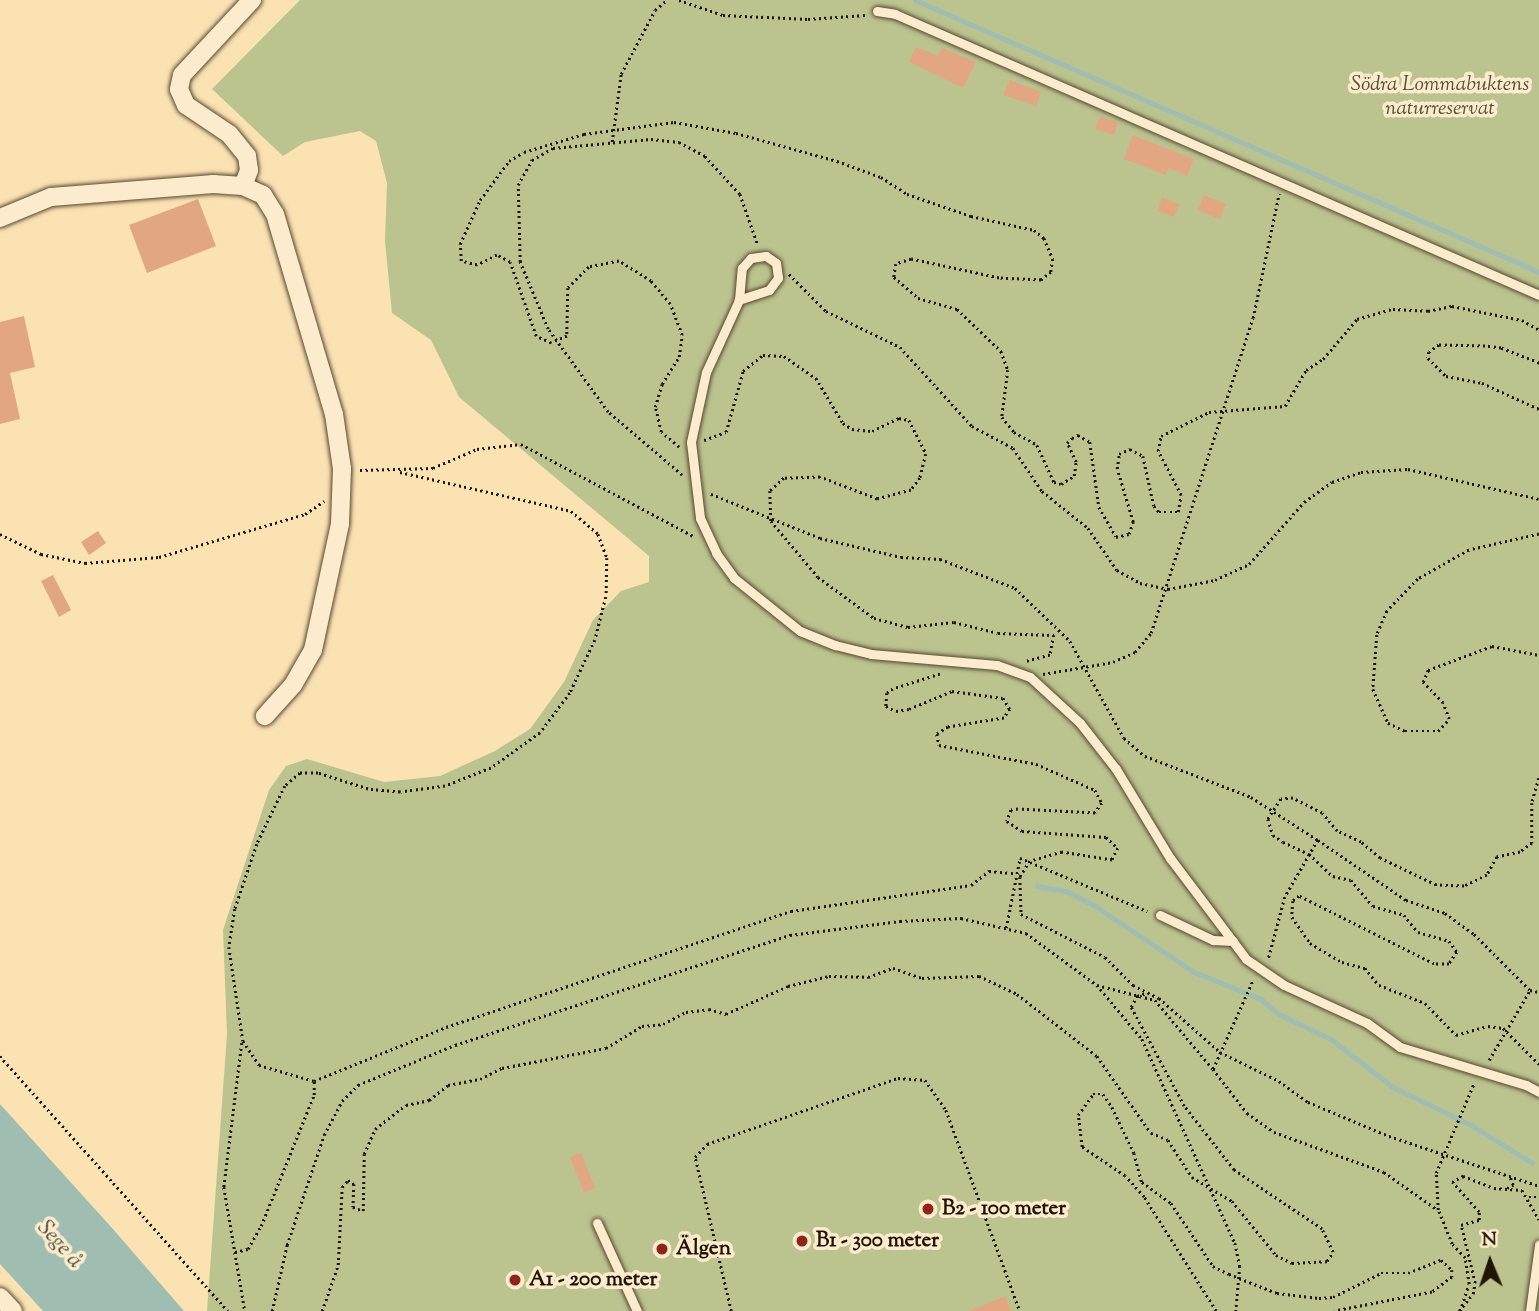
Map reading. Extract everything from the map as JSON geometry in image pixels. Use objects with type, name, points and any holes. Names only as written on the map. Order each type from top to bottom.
[{"type":"street","points":[[243,186],[248,170],[247,156],[229,134],[186,105],[179,89],[182,75],[252,0]]},
{"type":"street","points":[[0,218],[51,197],[213,184],[243,186],[263,195],[275,214],[334,414],[342,468],[329,594],[313,650],[293,685],[265,716]]},
{"type":"lane","points":[[877,11],[895,14],[1539,295]]},
{"type":"lane","points":[[738,299],[769,290],[779,270],[776,263],[758,254],[742,268],[738,299],[706,372],[691,442],[693,483],[710,540],[734,578],[800,631],[871,654],[1007,667],[1030,677],[1080,723],[1116,769],[1170,858],[1233,942],[1262,971],[1303,995],[1344,1010],[1400,1047],[1527,1085],[1539,1093]]},
{"type":"lane","points":[[1160,915],[1213,940],[1233,942]]},
{"type":"lane","points":[[597,1223],[637,1311]]},
{"type":"lane","points":[[1530,1311],[1539,1245]]},
{"type":"path","points":[[612,143],[621,74],[655,10],[667,0]]},
{"type":"path","points":[[680,0],[723,15],[835,19],[877,11]]},
{"type":"path","points":[[1007,667],[1050,655],[1054,635],[998,633],[954,622],[908,627],[874,618],[818,577],[771,521],[770,492],[784,478],[820,477],[877,499],[911,490],[920,478],[926,454],[909,420],[900,418],[872,431],[852,429],[843,423],[816,377],[784,356],[763,355],[743,371],[726,432],[691,442],[684,448],[672,446],[657,422],[658,395],[679,357],[682,335],[670,304],[635,268],[619,261],[604,262],[576,277],[568,288],[567,336],[559,342],[542,342],[536,336],[510,262],[497,255],[477,265],[465,265],[459,256],[460,244],[480,200],[509,161],[544,143],[614,129],[674,122],[736,133],[836,161],[881,177],[907,194],[971,216],[1034,230],[1044,238],[1054,266],[1041,280],[999,278],[911,259],[896,264],[894,277],[918,298],[957,309],[1001,351],[1008,370],[1002,417],[1014,432],[1037,445],[1054,482],[1062,484],[1074,476],[1076,462],[1067,443],[1078,435],[1090,442],[1099,507],[1112,535],[1129,534],[1133,523],[1117,470],[1119,454],[1130,449],[1143,456],[1154,506],[1159,512],[1178,512],[1178,485],[1157,444],[1178,426],[1224,411],[1285,407],[1306,370],[1323,359],[1347,327],[1364,317],[1405,307],[1428,311],[1452,306],[1522,320],[1539,330]]},
{"type":"path","points":[[758,254],[753,221],[740,194],[705,156],[680,142],[612,143],[553,148],[532,160],[519,185],[520,262],[532,298],[589,390],[608,412],[693,483],[771,521],[855,548],[940,559],[992,575],[1044,612],[1070,641],[1124,738],[1145,756],[1209,778],[1272,809],[1406,900],[1445,913],[1482,941],[1531,990],[1539,992]]},
{"type":"path","points":[[1030,677],[1083,667],[1135,652],[1151,633],[1168,589],[1265,271],[1280,184]]},
{"type":"path","points":[[779,270],[791,274],[826,311],[900,347],[972,426],[1013,448],[1042,491],[1088,528],[1117,570],[1140,583],[1168,589],[1215,580],[1249,564],[1304,502],[1332,482],[1361,472],[1408,469],[1539,499]]},
{"type":"path","points":[[1539,363],[1501,348],[1485,346],[1439,345],[1429,352],[1428,358],[1446,376],[1482,383],[1539,409]]},
{"type":"path","points":[[400,472],[433,468],[477,449],[521,444],[685,534],[710,540]]},
{"type":"path","points":[[245,1311],[224,1187],[243,1041],[229,947],[235,909],[257,844],[285,786],[300,773],[318,773],[368,789],[400,792],[446,786],[491,768],[540,733],[570,693],[595,640],[606,597],[607,558],[598,534],[571,511],[551,503],[400,472],[342,468]]},
{"type":"path","points":[[0,534],[41,554],[85,563],[159,557],[305,514],[341,488]]},
{"type":"path","points":[[1539,534],[1468,550],[1408,588],[1387,611],[1377,635],[1373,689],[1388,723],[1405,731],[1438,731],[1449,719],[1443,703],[1426,688],[1423,675],[1428,670],[1492,646],[1526,649],[1539,655]]},
{"type":"path","points":[[942,673],[893,689],[887,693],[886,705],[896,712],[952,691],[1003,698],[1010,709],[1004,718],[948,727],[937,734],[940,745],[1036,764],[1100,796],[1102,803],[1095,813],[1018,808],[1011,810],[1007,821],[1022,831],[1042,829],[1106,837],[1118,848],[1112,860],[1062,852],[1030,861]]},
{"type":"path","points":[[1539,778],[1532,803],[1535,837],[1532,843],[1520,852],[1497,857],[1486,875],[1464,886],[1436,885],[1380,858],[1361,842],[1337,831],[1322,813],[1293,798],[1281,799],[1268,818],[1273,835],[1309,854],[1323,869],[1351,880],[1373,906],[1404,915],[1418,932],[1449,941],[1457,952],[1449,964],[1434,964],[1299,896],[1293,901],[1292,917],[1310,943],[1342,962],[1365,968],[1379,985],[1425,1003],[1456,1035],[1496,1026],[1508,1032],[1539,1064]]},
{"type":"path","points":[[1213,1069],[1251,982],[1262,971],[1271,955],[1285,897],[1318,840]]},
{"type":"path","points":[[1006,928],[1014,873],[1020,858],[1128,906],[1160,915]]},
{"type":"path","points":[[1030,861],[1018,889],[1021,915],[1105,957],[1146,993],[1159,998],[1220,1052],[1279,1081],[1308,1102],[1539,1187]]},
{"type":"path","points":[[243,1041],[259,1065],[314,1081],[446,1027],[790,911],[971,885],[989,871],[1014,873]]},
{"type":"path","points":[[272,1311],[287,1245],[324,1135],[342,1101],[358,1085],[455,1045],[790,935],[949,919],[1026,933],[1097,985],[1142,1038],[1235,1243],[1238,1277],[1236,1311]]},
{"type":"path","points":[[322,1311],[338,1265],[342,1187],[348,1181],[354,1184],[353,1207],[363,1211],[365,1154],[375,1129],[401,1108],[429,1100],[447,1085],[480,1079],[502,1068],[606,1048],[642,1026],[663,1024],[697,1009],[731,1013],[760,996],[829,976],[868,977],[893,968],[922,978],[962,973],[997,982],[1044,1012],[1097,1056],[1151,1133],[1168,1140],[1184,1168],[1209,1188],[1232,1201],[1282,1259],[1320,1264],[1330,1259],[1331,1246],[1322,1229],[1234,1170],[1184,1106],[1132,1007],[1141,995],[1146,993]]},
{"type":"path","points":[[1097,985],[1141,995],[1171,1014],[1247,1113],[1274,1132],[1384,1172],[1438,1210]]},
{"type":"path","points":[[1460,1310],[1468,1284],[1465,1258],[1452,1244],[1438,1210],[1436,1173],[1461,1107],[1479,1072],[1508,1032],[1531,990]]},
{"type":"path","points":[[0,1056],[228,1311]]},
{"type":"path","points":[[731,1311],[695,1157],[707,1143],[898,1078],[925,1080],[946,1110],[1020,1311]]},
{"type":"path","points":[[235,1252],[248,1249],[261,1226],[313,1096],[314,1081]]},
{"type":"path","points":[[1216,1311],[1144,1197],[1125,1176],[1082,1147],[1078,1115],[1093,1094],[1103,1094],[1112,1107],[1134,1153],[1142,1182],[1171,1203],[1213,1266],[1277,1293],[1319,1298],[1333,1297],[1381,1273],[1408,1273],[1441,1260],[1452,1270],[1452,1277],[1432,1292],[1335,1311]]},
{"type":"path","points":[[1507,1173],[1513,1185],[1507,1188]]},
{"type":"path","points":[[1460,1310],[1475,1283],[1461,1225],[1479,1220],[1479,1212],[1452,1182],[1463,1176],[1481,1185],[1522,1190],[1529,1197],[1539,1219]]},
{"type":"path","points":[[1529,1197],[1539,1197]]},
{"type":"green space","name":"Södra Lommabuktens naturreservat","points":[[300,0],[1539,0],[1539,1311],[207,1311],[227,1034],[223,930],[269,790],[286,766],[307,759],[384,782],[440,776],[495,751],[530,729],[564,682],[593,620],[621,591],[649,582],[649,556],[459,397],[431,340],[392,313],[385,241],[387,183],[376,141],[360,131],[305,142],[283,156],[212,89]]},
{"type":"water","name":"Sege å","points":[[0,1104],[184,1311],[43,1311],[0,1264]]},
{"type":"building","points":[[916,47],[938,56],[942,48],[976,62],[963,88],[909,62]]},
{"type":"building","points":[[1010,80],[1041,92],[1036,106],[1003,95]]},
{"type":"building","points":[[1100,116],[1118,123],[1114,135],[1095,129]]},
{"type":"building","points":[[1133,135],[1194,159],[1187,176],[1169,168],[1166,175],[1124,159]]},
{"type":"building","points":[[1204,195],[1226,204],[1220,219],[1198,210]]},
{"type":"building","points":[[1162,197],[1179,204],[1174,217],[1157,211]]},
{"type":"building","points":[[198,199],[216,246],[147,273],[129,225]]},
{"type":"building","points":[[24,316],[35,367],[10,373],[20,419],[0,424],[0,322]]},
{"type":"building","points":[[98,531],[106,543],[89,555],[81,542]]},
{"type":"building","points":[[53,575],[71,610],[59,617],[41,581]]},
{"type":"building","points":[[581,1153],[595,1188],[584,1193],[570,1157]]},
{"type":"building","points":[[1005,1296],[1011,1311],[969,1311]]},
{"type":"waterway","points":[[915,0],[1539,272]]},
{"type":"waterway","points":[[1037,886],[1066,891],[1095,906],[1194,972],[1261,999],[1277,1013],[1332,1040],[1391,1086],[1471,1125],[1532,1163]]},
{"type":"place","name":"B2 - 100 meter","points":[[928,1209]]},
{"type":"place","name":"B1 - 300 meter","points":[[802,1241]]},
{"type":"place","name":"Älgen","points":[[662,1249]]},
{"type":"place","name":"A1 - 200 meter","points":[[515,1280]]}]
